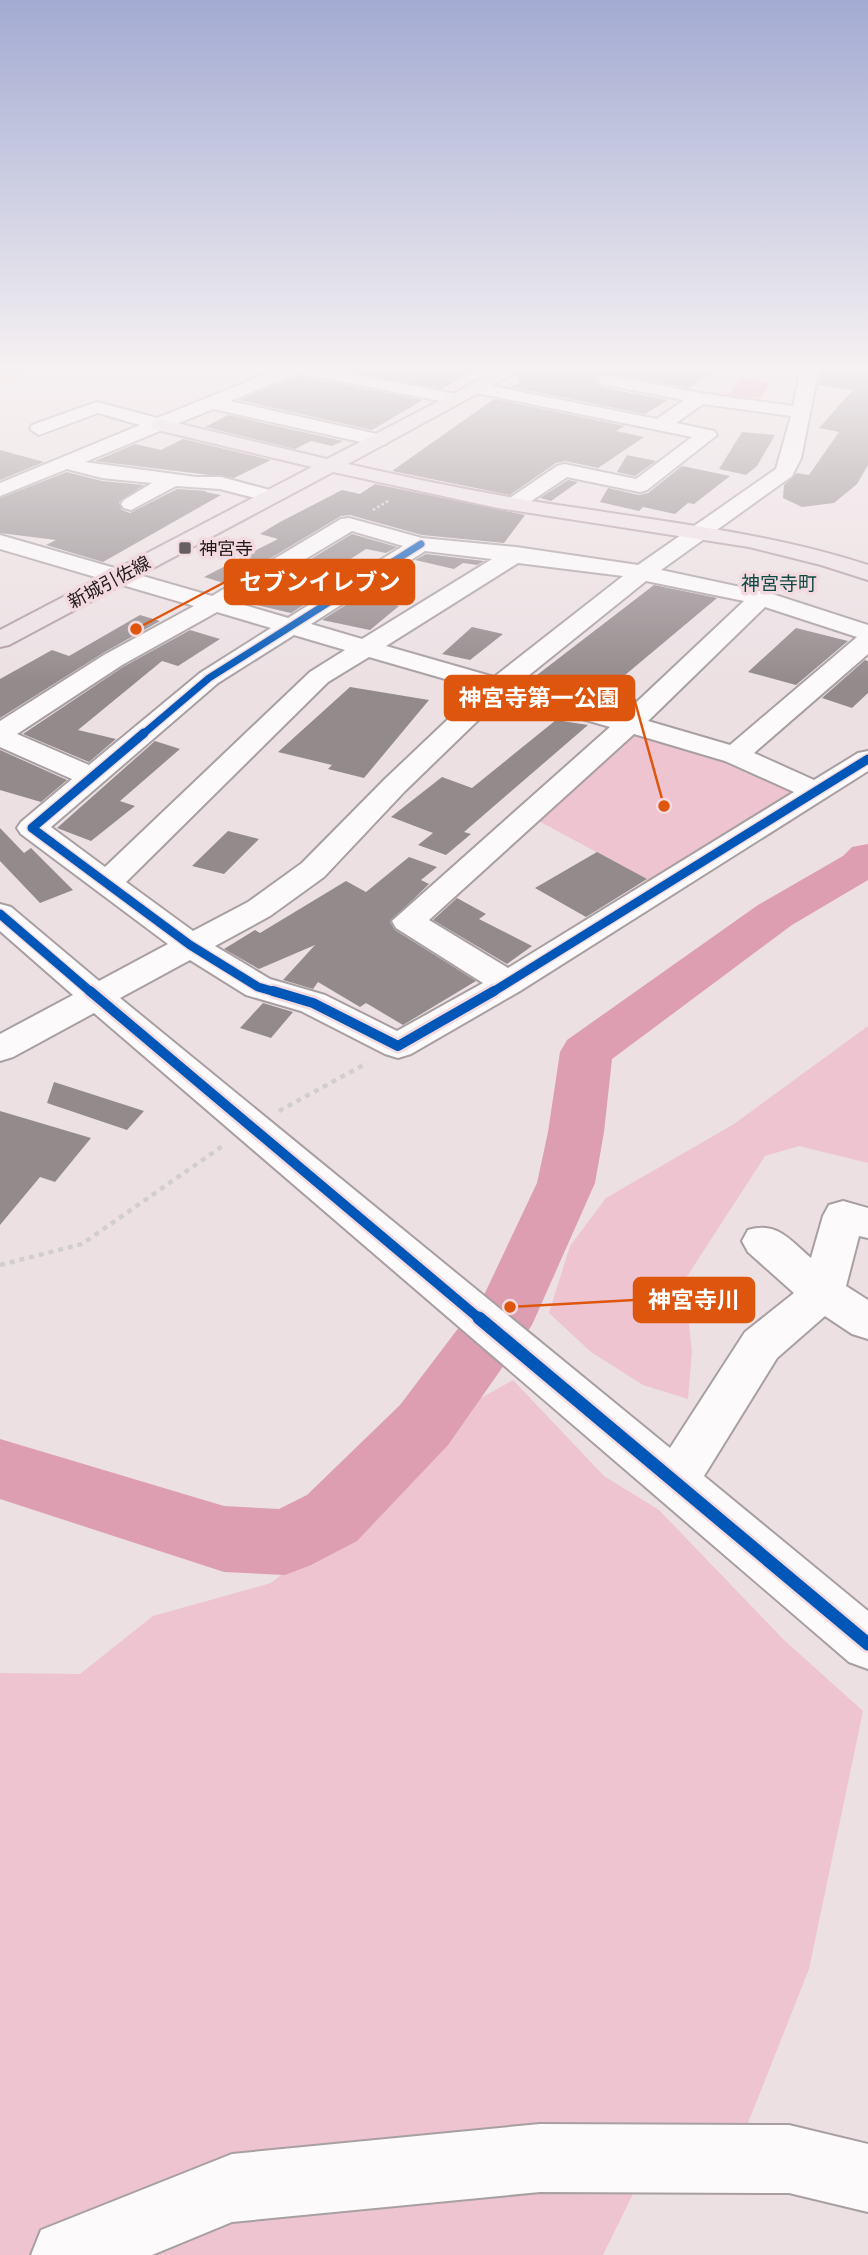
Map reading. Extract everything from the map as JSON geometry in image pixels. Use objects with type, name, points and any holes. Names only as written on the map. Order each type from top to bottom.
[{"type":"main road","name":"新城引佐線","points":[[0,640],[315,473]]},
{"type":"main road","points":[[360,473],[514,504],[702,531],[771,545],[842,563],[868,573]]},
{"type":"street","points":[[0,490],[41,473]]},
{"type":"street","points":[[115,473],[196,483],[220,483],[270,496]]},
{"type":"street","points":[[514,504],[559,473]]},
{"type":"street","points":[[579,473],[640,486],[657,473]]},
{"type":"street","points":[[0,1049],[259,909],[313,870],[395,785],[499,686],[642,573],[783,473]]},
{"type":"street","points":[[131,504],[173,479]]},
{"type":"street","points":[[0,735],[113,660],[215,604],[349,524],[421,544],[516,554],[642,573],[761,598],[868,633]]},
{"type":"street","points":[[0,542],[735,754],[817,792]]},
{"type":"street","points":[[421,544],[209,678],[32,828],[190,945],[258,987],[313,1003],[398,1046],[508,983],[868,759]]},
{"type":"street","points":[[107,883],[319,677],[516,554]]},
{"type":"street","points":[[508,983],[408,921],[630,724],[761,598]]},
{"type":"street","points":[[735,754],[868,641]]},
{"type":"street","points":[[0,735],[91,777]]},
{"type":"street","points":[[0,914],[250,1127],[676,1480],[868,1644]]},
{"type":"street","points":[[676,1480],[761,1345],[823,1293],[843,1216],[868,1223]]},
{"type":"street","points":[[763,1241],[823,1293],[868,1322]]},
{"type":"street","points":[[65,2255],[232,2188],[540,2158],[789,2159],[868,2178]]},
{"type":"path","points":[[349,524],[414,486]]},
{"type":"path","points":[[0,1265],[82,1244],[250,1127],[398,1046]]},
{"type":"shaded area","points":[[636,733],[729,759],[798,791],[650,881],[537,820]]},
{"type":"shaded area","points":[[868,1026],[868,1163],[799,1146],[765,1156],[684,1281],[692,1351],[688,1399],[643,1385],[591,1352],[549,1313],[570,1246],[606,1198],[734,1124]]},
{"type":"shaded area","points":[[513,1380],[604,1476],[659,1510],[784,1640],[863,1711],[809,1969],[748,2123],[661,2137],[603,2255],[0,2255],[0,1673],[80,1674],[153,1616],[271,1583],[368,1506],[413,1436]]},
{"type":"building","points":[[0,473],[17,473],[0,480]]},
{"type":"building","points":[[64,473],[102,481],[144,485],[119,502],[122,510],[130,513],[177,489],[221,495],[103,562],[46,545],[56,540],[0,533],[0,498]]},
{"type":"building","points":[[195,473],[244,473],[234,478]]},
{"type":"building","points":[[403,473],[541,473],[510,495]]},
{"type":"building","points":[[673,473],[717,473],[730,476],[694,504],[688,503],[675,514],[643,507],[639,511],[600,502],[608,488],[639,495],[648,493]]},
{"type":"building","points":[[797,473],[863,473],[857,484],[834,503],[802,507],[783,498],[784,485]]},
{"type":"building","points":[[568,480],[578,482],[551,501],[540,498]]},
{"type":"building","points":[[375,484],[525,515],[504,543],[422,535],[350,515],[341,516],[227,584],[204,577],[278,539],[260,534],[280,522],[342,490],[360,494]]},
{"type":"building","points":[[352,534],[397,547],[386,553],[366,549],[312,584],[331,588],[291,613],[247,603],[261,595],[255,593]]},
{"type":"building","points":[[426,554],[484,561],[477,565],[463,563],[454,569],[415,560]]},
{"type":"building","points":[[654,585],[717,598],[606,691],[537,675]]},
{"type":"building","points":[[360,596],[399,606],[370,630],[322,620]]},
{"type":"building","points":[[140,615],[160,621],[103,653],[0,718],[0,679],[52,650],[69,656]]},
{"type":"building","points":[[472,627],[503,634],[470,660],[442,654]]},
{"type":"building","points":[[796,628],[848,641],[796,685],[748,672]]},
{"type":"building","points":[[190,630],[220,639],[178,666],[162,661],[78,730],[116,739],[89,762],[23,734],[123,667]]},
{"type":"building","points":[[865,660],[868,661],[868,693],[852,708],[822,698]]},
{"type":"building","points":[[350,687],[429,700],[364,778],[328,769],[332,765],[278,752]]},
{"type":"building","points":[[556,720],[588,725],[464,832],[471,834],[446,855],[418,845],[433,833],[391,817],[442,777],[472,788]]},
{"type":"building","points":[[155,741],[180,749],[120,801],[135,806],[91,841],[57,828]]},
{"type":"building","points":[[0,750],[67,780],[41,802],[0,790]]},
{"type":"building","points":[[0,828],[24,853],[31,848],[73,890],[40,903],[0,861]]},
{"type":"building","points":[[228,831],[259,839],[224,874],[192,866]]},
{"type":"building","points":[[597,852],[647,879],[586,917],[535,888]]},
{"type":"building","points":[[409,857],[437,867],[421,880],[429,884],[390,922],[395,930],[476,981],[403,1025],[366,1003],[360,1007],[318,982],[313,989],[283,980],[315,945],[259,969],[224,949],[255,930],[260,933],[346,881],[366,892]]},
{"type":"building","points":[[457,898],[486,914],[479,919],[532,946],[507,964],[433,920]]},
{"type":"building","points":[[263,1003],[293,1012],[271,1038],[240,1028]]},
{"type":"building","points":[[54,1082],[144,1111],[127,1130],[47,1103]]},
{"type":"building","points":[[0,1111],[91,1138],[55,1182],[40,1177],[0,1225]]},
{"type":"waterway","points":[[0,1469],[224,1539],[285,1542],[332,1518],[424,1425],[510,1307],[566,1183],[576,1132],[586,1052],[775,915],[859,866],[868,857]]},
{"type":"cycle path","points":[[421,544],[209,678],[32,828],[190,945],[258,987],[313,1003],[398,1046],[508,983],[868,759]]},
{"type":"cycle path","points":[[0,914],[868,1644]]},
{"type":"place","name":"神宮寺","points":[[185,548]]},
{"type":"place","name":"セブンイレブン","points":[[136,629]]},
{"type":"place","name":"神宮寺第一公園","points":[[664,806]]},
{"type":"place","name":"神宮寺川","points":[[510,1307]]},
{"type":"district","name":"神宮寺町","points":[[779,583]]}]
